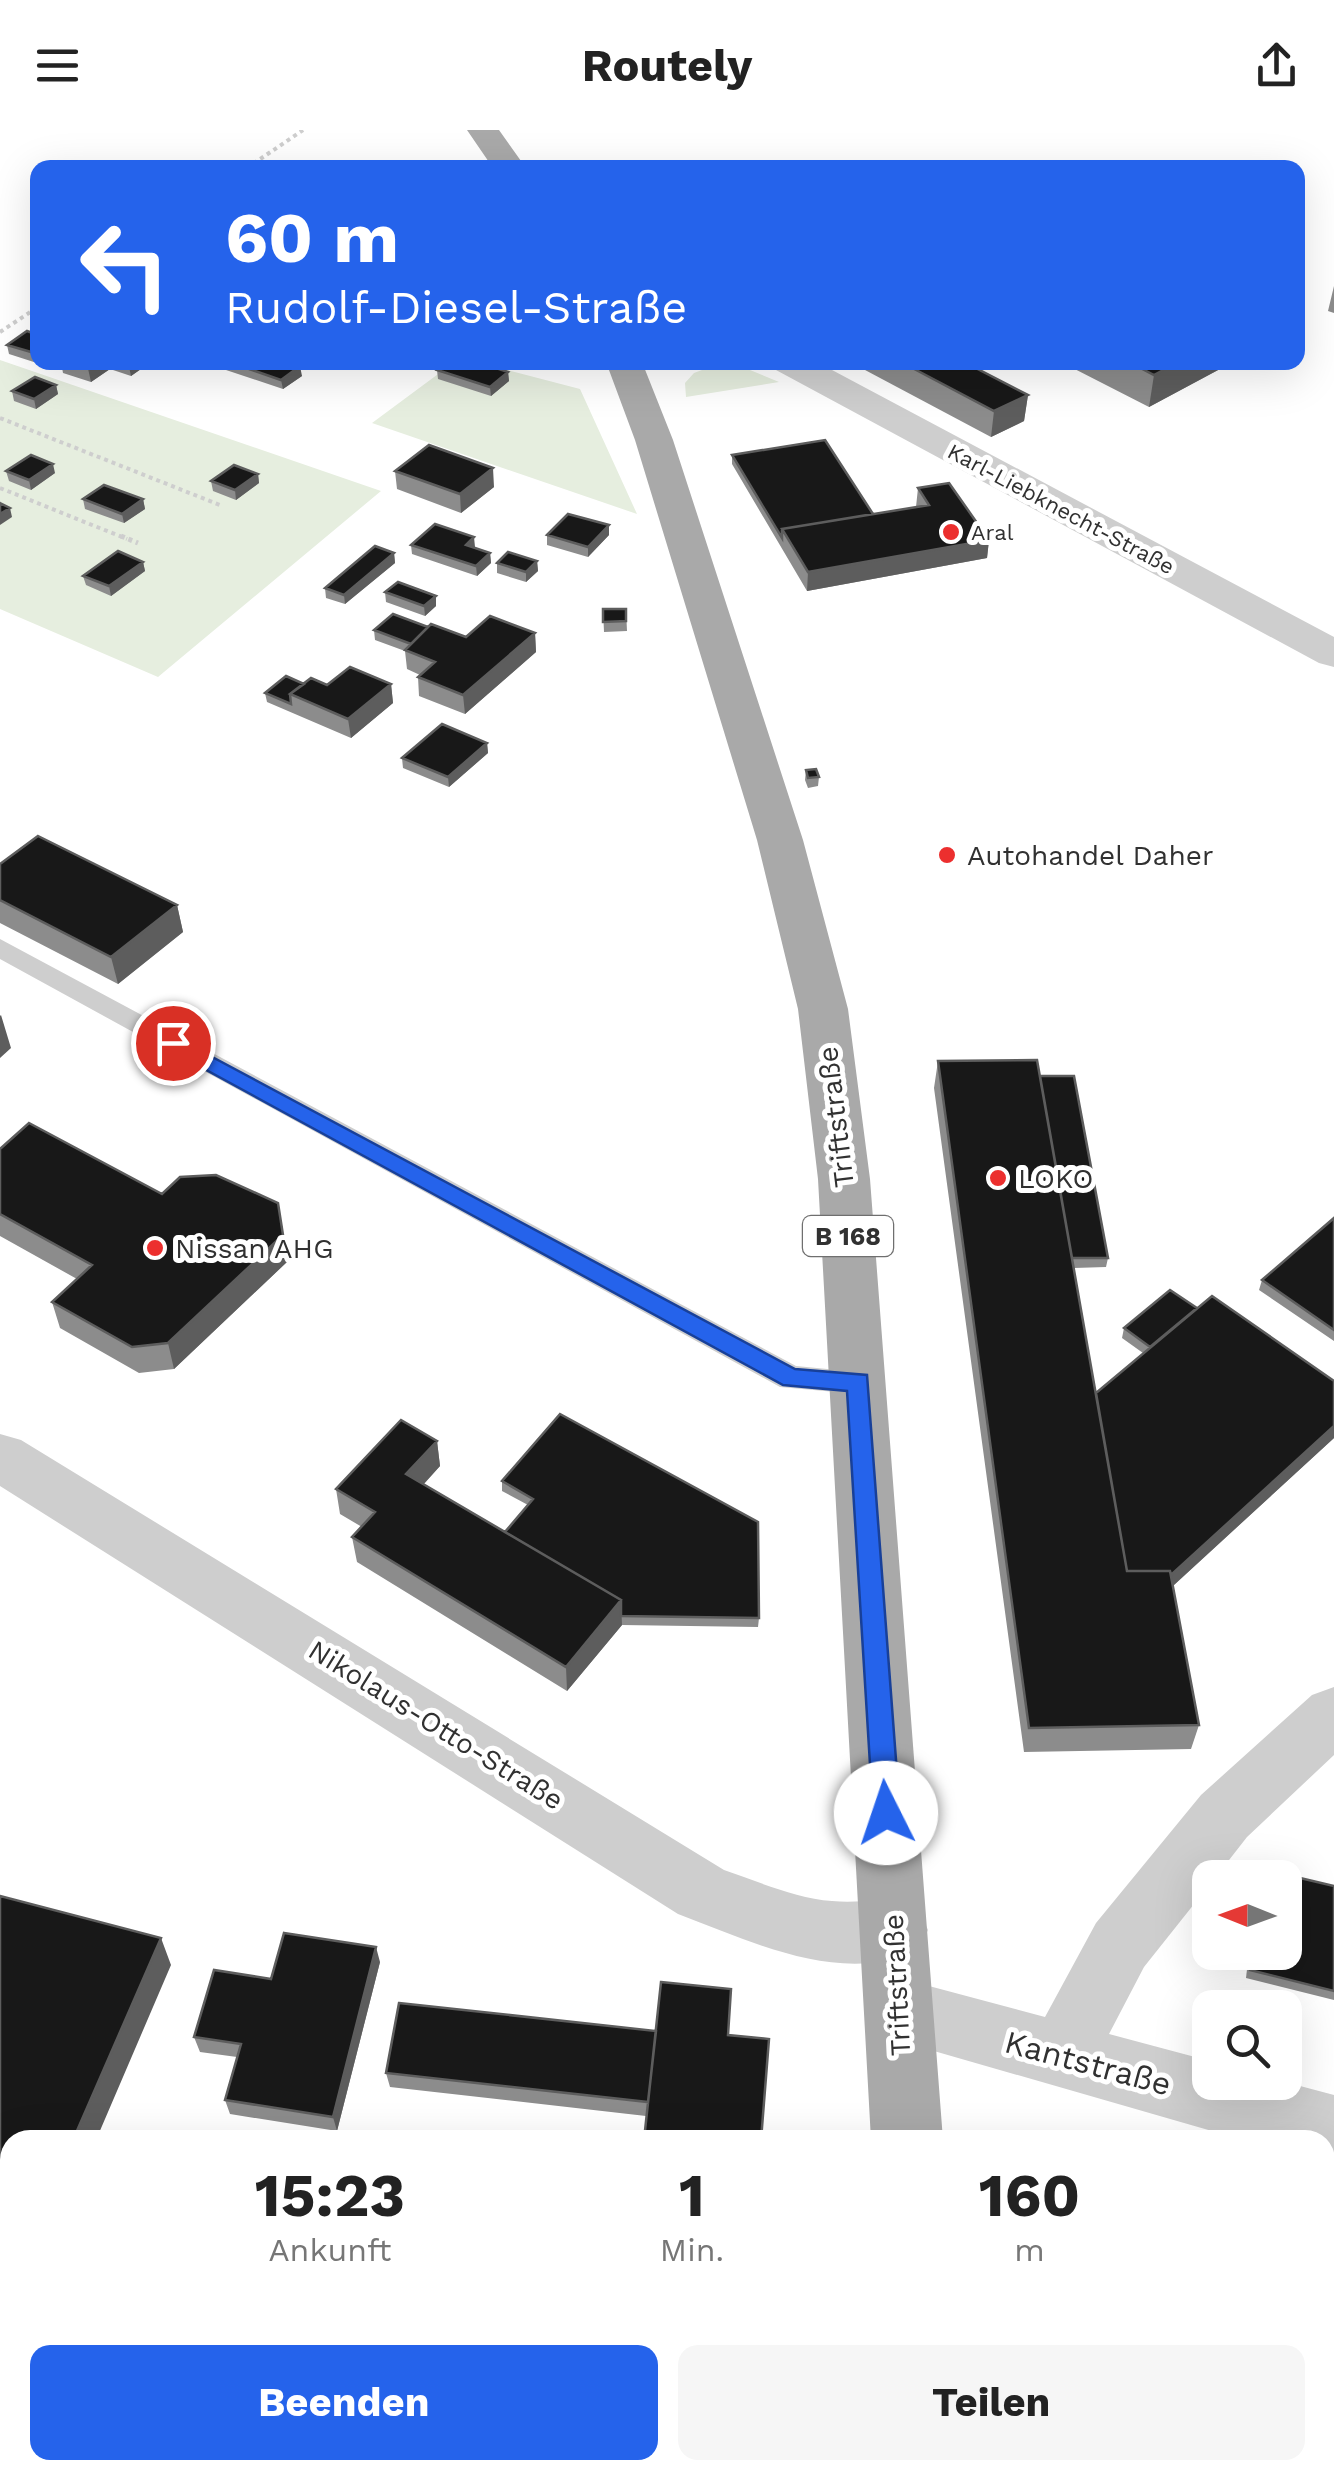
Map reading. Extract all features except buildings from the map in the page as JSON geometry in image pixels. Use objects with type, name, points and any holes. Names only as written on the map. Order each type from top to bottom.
[{"type":"main road","points":[[483,130],[504,160]]},
{"type":"main road","name":"Triftstraße","points":[[627,370],[654,440],[780,840],[822,1009],[844,1179],[905,2130]]},
{"type":"street","name":"Karl-Liebknecht-Straße","points":[[804,370],[1334,654]]},
{"type":"street","name":"Nikolaus-Otto-Straße","points":[[0,1457],[702,1892],[780,1922],[832,1933],[894,1930]]},
{"type":"street","points":[[1060,2056],[1132,1930],[1224,1816],[1334,1715]]},
{"type":"street","name":"Kantstraße","points":[[899,2011],[1334,2130]]},
{"type":"lane","points":[[0,948],[791,1378],[858,1382]]},
{"type":"path","points":[[260,160],[303,130]]},
{"type":"path","points":[[0,332],[30,312]]},
{"type":"path","points":[[0,418],[220,505]]},
{"type":"path","points":[[0,488],[138,542]]},
{"type":"green space","points":[[0,360],[381,491],[158,677],[0,609]]},
{"type":"green space","points":[[444,370],[507,370],[580,389],[637,514],[372,423]]},
{"type":"green space","points":[[750,370],[779,382],[686,397],[685,383],[694,373]]},
{"type":"place","name":"Aral","points":[[951,532]]},
{"type":"place","name":"Autohandel Daher","points":[[947,855]]},
{"type":"place","name":"LOKO","points":[[998,1178]]},
{"type":"place","name":"Nissan AHG","points":[[155,1248]]},
{"type":"route","points":[[173,1043],[791,1378],[858,1382],[886,1813]]}]
